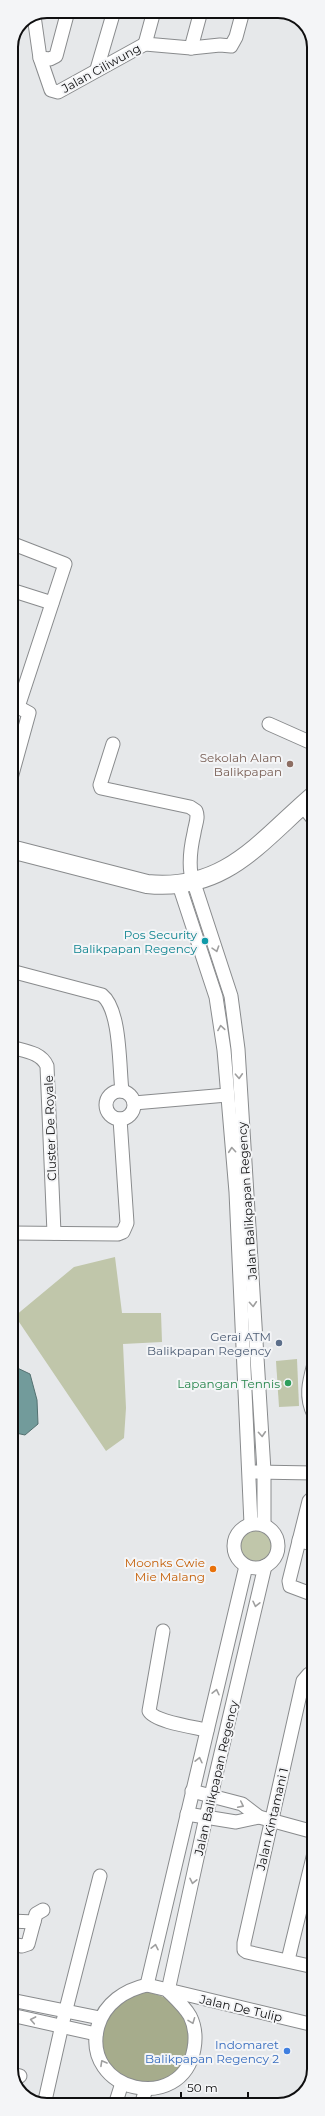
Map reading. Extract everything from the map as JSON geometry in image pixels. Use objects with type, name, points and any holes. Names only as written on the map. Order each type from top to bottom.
[{"type":"highway","points":[[18,851],[147,884],[187,884],[212,877],[230,867],[272,835],[307,801]]},
{"type":"street","points":[[35,21],[40,58],[50,59],[56,56],[66,18]]},
{"type":"street","points":[[97,69],[112,18]]},
{"type":"street","points":[[145,44],[152,18]]},
{"type":"street","points":[[191,48],[199,18]]},
{"type":"street","name":"Jalan Ciliwung","points":[[40,58],[51,90],[58,92],[97,69],[145,44],[191,48],[220,45],[231,46],[236,37],[241,18]]},
{"type":"street","points":[[18,546],[65,564],[18,707],[29,713],[18,753]]},
{"type":"street","points":[[18,592],[52,603]]},
{"type":"street","points":[[269,724],[307,741]]},
{"type":"street","points":[[113,744],[100,785],[101,788],[190,807],[196,811],[198,815],[187,884]]},
{"type":"street","name":"Jalan Balikpapan Regency","points":[[187,884],[231,996],[238,1053],[235,1116],[264,1471],[257,1525]]},
{"type":"street","name":"Jalan Balikpapan Regency","points":[[187,884],[216,997],[224,1055],[227,1095],[235,1116]]},
{"type":"street","points":[[18,973],[102,996],[108,1000],[115,1022],[122,1091]]},
{"type":"street","name":"Cluster De Royale","points":[[18,1049],[42,1057],[47,1066],[54,1233]]},
{"type":"street","points":[[224,1055],[238,1053]]},
{"type":"street","points":[[122,1091],[130,1095],[134,1103],[130,1114],[120,1119],[112,1117],[107,1112],[106,1104],[108,1097],[114,1092],[122,1091]]},
{"type":"street","points":[[134,1103],[227,1095]]},
{"type":"street","points":[[18,1233],[118,1234],[124,1232],[127,1228],[120,1119]]},
{"type":"street","name":"Jalan Balikpapan Regency","points":[[241,1192],[248,1473],[257,1525]]},
{"type":"street","points":[[248,1473],[264,1471],[307,1474]]},
{"type":"street","points":[[307,1505],[289,1581],[290,1586],[307,1592]]},
{"type":"street","points":[[257,1525],[240,1531],[234,1543],[236,1556],[246,1566],[252,1568],[265,1566]]},
{"type":"street","name":"Jalan Balikpapan Regency","points":[[168,1991],[206,1817],[265,1566],[274,1559],[278,1549],[276,1537],[273,1532],[257,1525]]},
{"type":"street","points":[[299,1540],[307,1543]]},
{"type":"street","name":"Jalan Balikpapan Regency","points":[[147,1985],[246,1566]]},
{"type":"street","points":[[163,1630],[149,1710],[151,1715],[207,1730]]},
{"type":"street","name":"Jalan Kintamani 1","points":[[288,1960],[244,1950],[244,1943],[265,1819],[307,1684]]},
{"type":"street","points":[[192,1791],[242,1804],[265,1819],[307,1830]]},
{"type":"street","points":[[187,1814],[236,1822],[265,1819]]},
{"type":"street","points":[[46,2098],[65,2012],[100,1876]]},
{"type":"street","points":[[307,1882],[288,1960],[307,1965]]},
{"type":"street","points":[[18,1945],[22,1946],[28,1944],[36,1914],[43,1910]]},
{"type":"street","points":[[18,1921],[34,1922]]},
{"type":"street","points":[[147,1985],[168,1991],[184,2007],[191,2018],[195,2029],[193,2054],[188,2066],[175,2079],[158,2088],[134,2088],[122,2083],[112,2076],[98,2055],[96,2034],[100,2018],[116,1999],[137,1988],[147,1985]]},
{"type":"street","name":"Jalan De Tulip","points":[[168,1991],[307,2023]]},
{"type":"street","points":[[18,2002],[100,2018]]},
{"type":"street","points":[[18,2016],[62,2025],[96,2034]]},
{"type":"street","points":[[120,2098],[122,2083]]},
{"type":"street","points":[[143,2098],[146,2089]]},
{"type":"green space","points":[[115,1257],[122,1313],[161,1313],[162,1342],[123,1344],[126,1408],[124,1438],[106,1451],[18,1320],[18,1314],[74,1267]]},
{"type":"green space","name":"Lapangan Tennis","points":[[297,1359],[299,1406],[279,1407],[276,1361]]},
{"type":"green space","points":[[253,1527],[259,1527],[268,1532],[272,1538],[272,1550],[268,1556],[259,1561],[253,1561],[244,1556],[239,1547],[239,1541],[244,1532]]},
{"type":"green space","points":[[147,1992],[164,1997],[175,2004],[191,2029],[184,2066],[157,2085],[124,2081],[103,2058],[100,2042],[104,2021],[109,2012],[125,1999]]},
{"type":"water","points":[[18,1368],[30,1374],[37,1400],[38,1424],[25,1435],[18,1434]]},
{"type":"place","name":"Sekolah Alam Balikpapan","points":[[290,764]]},
{"type":"place","name":"Pos Security Balikpapan Regency","points":[[205,941]]},
{"type":"place","name":"Gerai ATM Balikpapan Regency","points":[[279,1343]]},
{"type":"place","name":"Lapangan Tennis","points":[[288,1383]]},
{"type":"place","name":"Moonks Cwie Mie Malang","points":[[213,1569]]},
{"type":"place","name":"Indomaret Balikpapan Regency 2","points":[[287,2051]]}]
